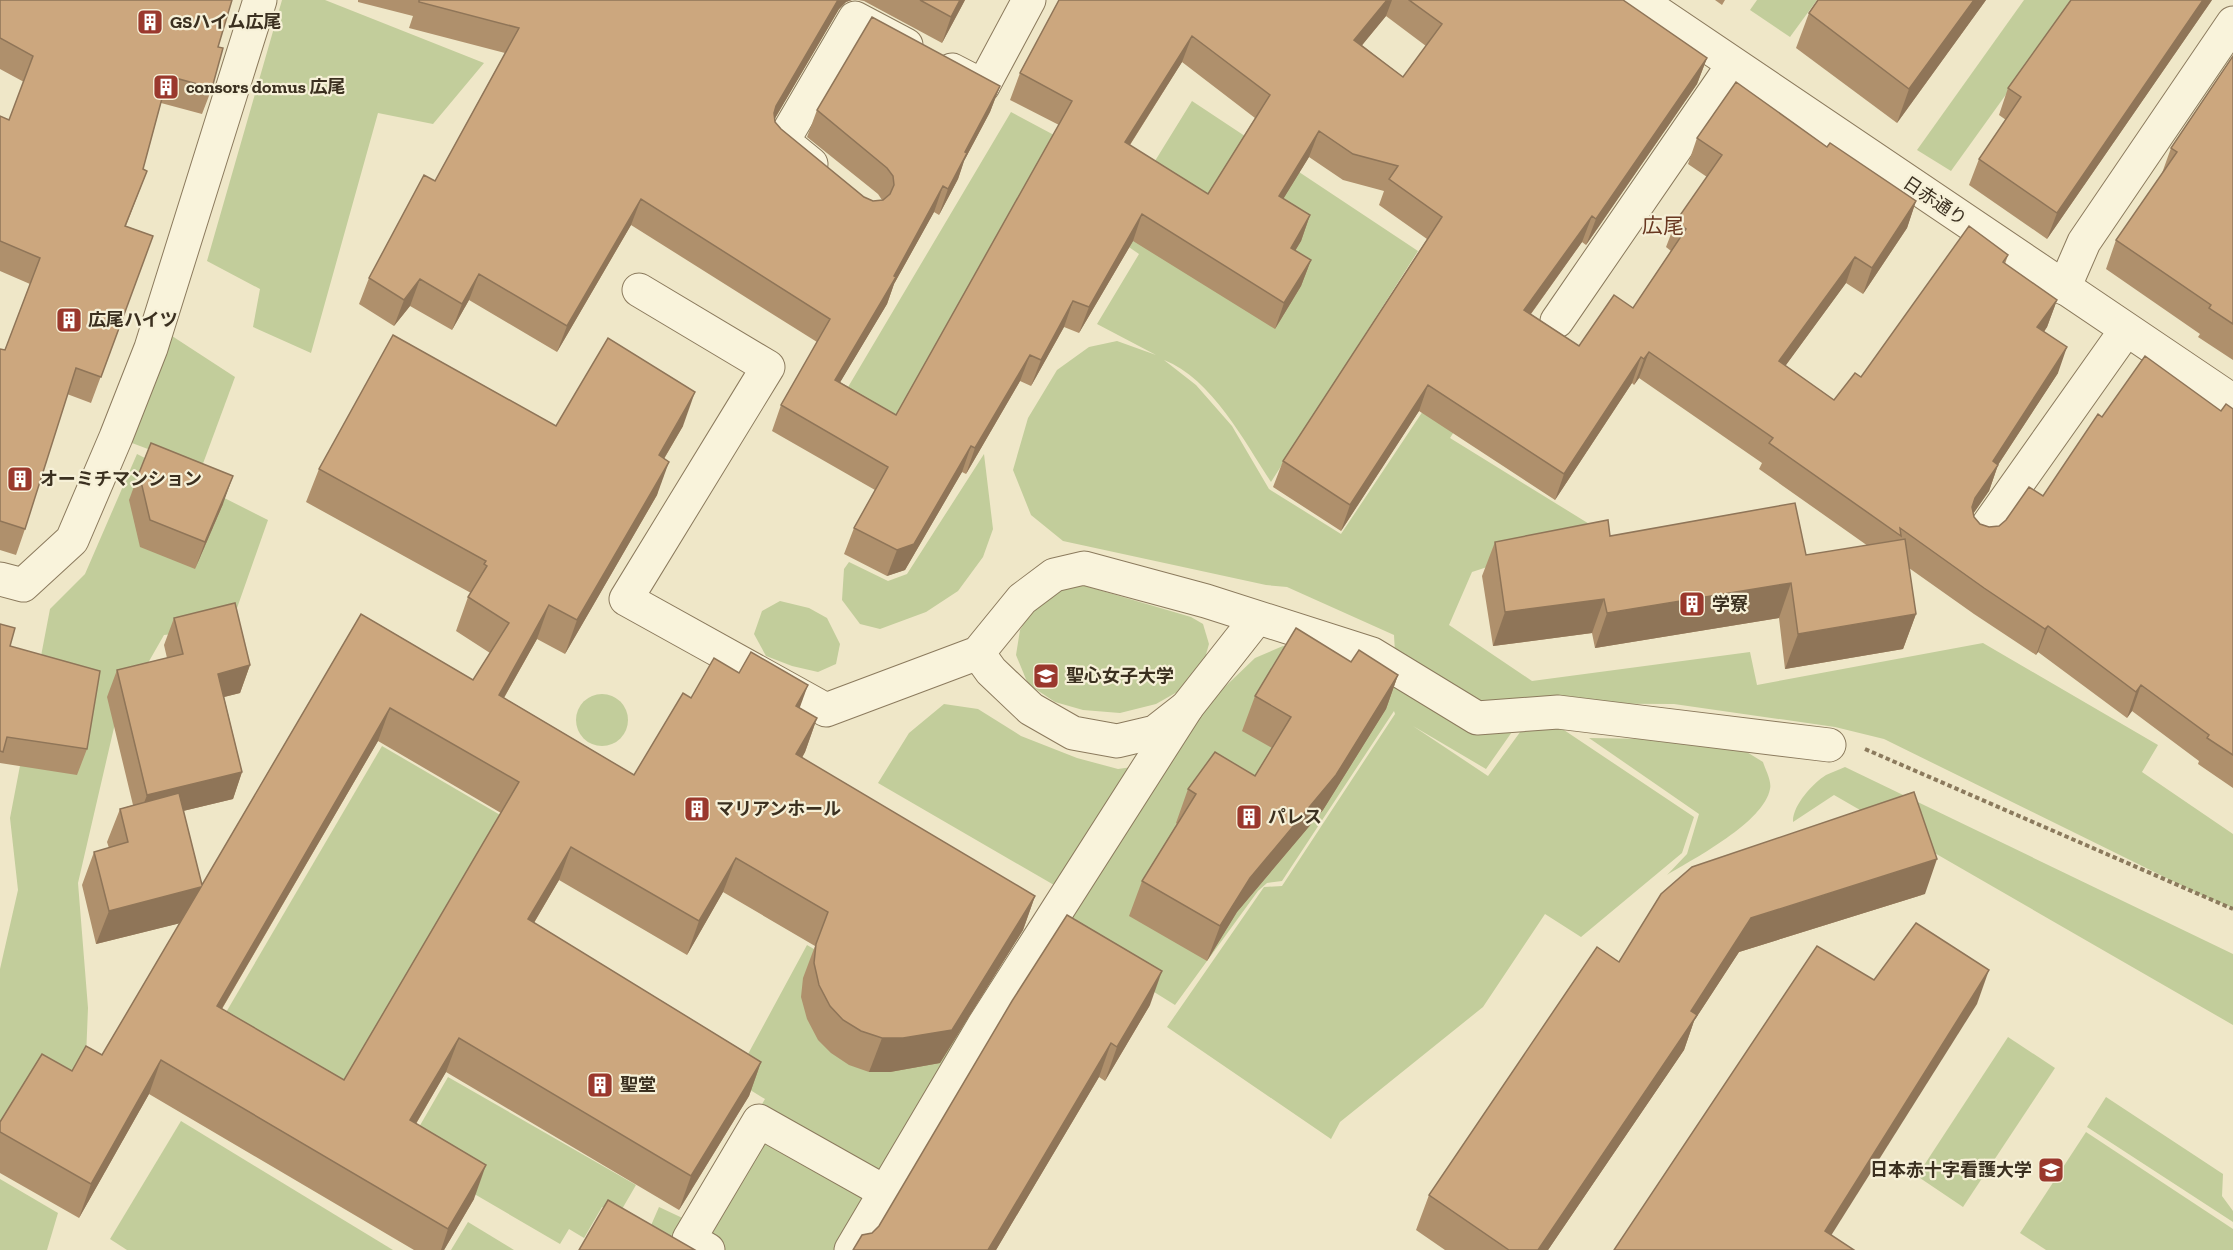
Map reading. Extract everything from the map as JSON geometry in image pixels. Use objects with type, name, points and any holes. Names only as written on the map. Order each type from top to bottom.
[{"type":"street","points":[[0,579],[23,585],[72,540],[152,348],[260,0]]},
{"type":"street","points":[[838,186],[783,141],[855,18],[983,86],[1029,0]]},
{"type":"street","name":"日赤通り","points":[[1639,0],[2233,401]]},
{"type":"street","points":[[2064,288],[2084,242],[2233,23]]},
{"type":"street","points":[[1557,321],[1733,65]]},
{"type":"street","points":[[639,290],[768,367],[626,599],[826,710],[978,654],[1022,599],[1054,575],[1084,568],[1206,602],[1372,654],[1477,718],[1558,712],[1842,745]]},
{"type":"street","points":[[1981,535],[2126,330]]},
{"type":"street","points":[[851,1250],[984,1025],[1187,707],[1257,618]]},
{"type":"street","points":[[978,654],[991,671],[1030,709],[1073,733],[1117,741],[1155,732],[1187,707]]},
{"type":"street","points":[[708,1250],[689,1239],[759,1121],[885,1192]]},
{"type":"path","points":[[1842,745],[2233,909]]},
{"type":"green space","points":[[282,0],[325,0],[484,63],[433,124],[378,113],[311,353],[253,327],[260,289],[207,261]]},
{"type":"green space","points":[[1757,0],[1817,0],[1790,37],[1750,10]]},
{"type":"green space","points":[[2024,0],[2074,0],[1951,171],[1917,150]]},
{"type":"green space","points":[[1192,101],[1418,251],[1271,482],[1238,430],[1212,396],[1181,369],[1164,360],[1196,385],[1232,426],[1269,489],[1341,534],[1443,381],[1473,402],[1450,438],[1599,530],[1472,572],[1449,625],[1532,681],[1750,652],[1757,685],[1983,643],[2158,745],[2142,772],[2233,834],[2233,908],[2199,894],[1884,739],[1835,727],[1674,704],[1468,703],[1395,653],[1394,635],[1287,587],[1266,585],[1063,541],[1031,515],[1013,470],[1028,418],[1057,370],[1089,347],[1117,341],[1156,355],[1097,324],[1139,254],[1107,232],[888,432],[838,404],[1011,112],[1142,182]]},
{"type":"green space","points":[[172,336],[235,377],[201,469],[132,443]]},
{"type":"green space","points":[[137,454],[268,520],[230,628],[164,635],[116,719],[78,883],[88,1008],[86,1057],[60,1097],[0,1134],[0,969],[18,890],[10,818],[50,609],[85,574]]},
{"type":"green space","points":[[984,454],[993,529],[983,557],[958,591],[926,612],[880,629],[860,624],[842,600],[844,569],[849,562],[888,581],[907,574]]},
{"type":"green space","points":[[1082,585],[1191,617],[1203,624],[1209,644],[1201,672],[1186,687],[1156,704],[1120,713],[1083,710],[1055,702],[1028,684],[1016,655],[1020,630],[1034,608],[1062,589]]},
{"type":"green space","points":[[780,601],[809,608],[827,618],[840,644],[836,664],[818,672],[792,666],[766,656],[754,634],[762,611]]},
{"type":"green space","points":[[1283,646],[1323,653],[1514,729],[1486,769],[1413,726],[1488,776],[1526,724],[1552,722],[1694,817],[1682,853],[1581,937],[1545,914],[1483,1007],[1340,1122],[1331,1139],[1167,1027],[1264,887],[1282,886],[1395,714],[1394,711],[1282,881],[1267,883],[1258,891],[1175,1005],[1035,918],[1054,885],[878,783],[909,733],[944,704],[978,709],[1021,736],[1077,758],[1118,769],[1154,764],[1209,702],[1255,658]]},
{"type":"green space","points":[[602,694],[612,696],[620,702],[626,710],[628,720],[626,730],[620,738],[612,744],[602,746],[592,744],[584,738],[578,730],[576,720],[578,710],[584,702],[592,696]]},
{"type":"green space","points":[[1589,738],[1709,740],[1737,746],[1763,762],[1770,789],[1765,801],[1742,826],[1727,838],[1667,875],[1687,854],[1699,814]]},
{"type":"green space","points":[[382,746],[502,816],[331,1109],[211,1038]]},
{"type":"green space","points":[[1845,767],[2233,954],[2233,1025],[1834,795],[1793,822],[1796,809],[1815,783],[1826,775]]},
{"type":"green space","points":[[842,932],[981,1009],[834,1250],[684,1250],[649,1230],[659,1207],[691,1222],[765,1099],[734,1080],[807,945],[826,956]]},
{"type":"green space","points":[[2008,1037],[2055,1068],[1963,1207],[1917,1176]]},
{"type":"green space","points":[[448,1077],[636,1185],[618,1216],[602,1207],[584,1238],[569,1229],[560,1244],[404,1153]]},
{"type":"green space","points":[[2106,1097],[2223,1174],[2222,1196],[2233,1211],[2233,1222],[2087,1127]]},
{"type":"green space","points":[[181,1121],[393,1250],[127,1250],[110,1239]]},
{"type":"green space","points":[[2086,1132],[2233,1229],[2233,1250],[2046,1250],[2020,1233]]},
{"type":"green space","points":[[0,1179],[58,1213],[47,1250],[0,1250]]},
{"type":"green space","points":[[468,1222],[514,1250],[451,1250]]},
{"type":"building","points":[[0,0],[232,0],[218,47],[223,48],[212,88],[168,76],[143,169],[147,171],[125,226],[153,236],[101,377],[76,368],[25,529],[0,521],[0,349],[5,350],[40,258],[0,241],[0,116],[9,120],[33,56],[0,38]]},
{"type":"building","points":[[419,0],[838,0],[776,106],[775,122],[864,197],[873,201],[883,200],[890,194],[894,185],[893,176],[887,168],[817,110],[872,17],[1000,86],[948,189],[943,186],[894,276],[896,277],[835,380],[896,415],[1072,101],[1020,73],[1059,0],[1387,0],[1354,40],[1403,77],[1442,24],[1409,0],[1623,0],[1707,58],[1596,219],[1592,216],[1524,310],[1579,346],[1614,295],[1633,308],[1686,229],[1676,221],[1722,155],[1697,138],[1736,82],[1827,147],[1830,143],[1916,201],[1872,268],[1855,257],[1779,361],[1834,400],[1855,373],[1861,377],[1969,226],[2008,255],[2003,262],[2057,300],[2037,327],[2067,347],[1993,461],[1998,465],[1975,498],[1972,507],[1974,517],[1980,524],[1989,527],[1999,526],[2006,520],[2029,487],[2043,496],[2098,414],[2102,417],[2145,356],[2221,411],[2226,404],[2233,409],[2233,755],[2207,738],[2209,735],[2141,685],[2136,692],[2048,626],[2045,629],[1900,528],[1901,536],[1769,443],[1773,438],[1649,352],[1644,359],[1641,357],[1564,474],[1428,385],[1350,505],[1283,461],[1442,217],[1389,179],[1398,166],[1353,154],[1319,131],[1279,196],[1310,215],[1291,248],[1311,260],[1284,303],[1142,214],[1089,307],[1073,301],[1041,360],[1030,355],[975,448],[971,446],[914,544],[897,550],[854,528],[888,467],[781,405],[830,319],[641,199],[567,326],[479,274],[462,304],[420,279],[404,300],[369,278],[424,175],[435,181],[519,28],[419,2]],"holes":[[[1192,36],[1270,95],[1208,194],[1125,142]]]},
{"type":"building","points":[[920,0],[960,0],[951,17]]},
{"type":"building","points":[[1818,0],[1974,0],[1909,89],[1809,13]]},
{"type":"building","points":[[2071,0],[2203,0],[2057,213],[1979,159],[2021,97],[2008,88]]},
{"type":"building","points":[[2233,56],[2233,324],[2209,308],[2211,305],[2116,240],[2177,152],[2171,148]]},
{"type":"building","points":[[393,335],[556,426],[608,338],[695,392],[659,455],[669,462],[577,620],[549,605],[499,695],[634,775],[683,693],[691,698],[714,658],[739,673],[751,652],[808,685],[796,706],[817,718],[796,754],[1035,896],[952,1030],[903,1038],[882,1038],[861,1031],[843,1020],[830,1006],[819,985],[814,963],[816,944],[828,912],[736,858],[699,921],[571,847],[528,919],[761,1062],[691,1176],[459,1038],[410,1120],[486,1165],[448,1229],[161,1060],[91,1184],[0,1132],[0,1122],[42,1054],[72,1071],[86,1046],[102,1055],[201,887],[109,911],[94,852],[128,842],[120,809],[179,793],[202,885],[361,614],[473,680],[509,623],[468,597],[487,566],[484,564],[486,561],[319,469]],"holes":[[[390,708],[519,782],[344,1080],[217,1006]]]},
{"type":"building","points":[[151,443],[233,476],[205,542],[150,520],[139,473]]},
{"type":"building","points":[[1795,503],[1806,555],[1905,539],[1916,614],[1798,634],[1791,583],[1607,613],[1604,599],[1505,612],[1495,542],[1608,520],[1610,536]]},
{"type":"building","points":[[235,603],[250,665],[218,674],[242,772],[147,795],[117,670],[183,654],[174,618]]},
{"type":"building","points":[[0,624],[15,628],[10,646],[100,671],[87,749],[7,737],[3,752],[0,751]]},
{"type":"building","name":"パレス","points":[[1296,628],[1351,662],[1359,650],[1398,675],[1336,775],[1250,878],[1220,926],[1142,881],[1196,794],[1188,789],[1215,752],[1255,776],[1291,717],[1255,696]]},
{"type":"building","points":[[1914,792],[1937,859],[1751,918],[1691,1011],[1697,1015],[1538,1250],[1509,1250],[1429,1195],[1597,947],[1619,962],[1661,894],[1692,867]]},
{"type":"building","points":[[1067,915],[1162,971],[1117,1047],[1111,1043],[988,1250],[853,1250],[862,1235],[872,1233],[879,1226],[1012,1001]]},
{"type":"building","points":[[1916,923],[1989,970],[1825,1231],[1854,1250],[1614,1250],[1817,946],[1874,980]]},
{"type":"building","points":[[608,1200],[695,1250],[579,1250]]},
{"type":"place","name":"GSハイム広尾","points":[[150,22]]},
{"type":"place","name":"consors domus 広尾","points":[[166,87]]},
{"type":"place","name":"広尾ハイツ","points":[[69,320]]},
{"type":"place","name":"オーミチマンション","points":[[20,479]]},
{"type":"place","name":"学寮","points":[[1692,604]]},
{"type":"place","name":"聖心女子大学","points":[[1046,676]]},
{"type":"place","name":"マリアンホール","points":[[697,809]]},
{"type":"place","name":"パレス","points":[[1249,817]]},
{"type":"place","name":"聖堂","points":[[600,1085]]},
{"type":"place","name":"日本赤十字看護大学","points":[[2051,1170]]},
{"type":"district","name":"広尾","points":[[1663,225]]}]
